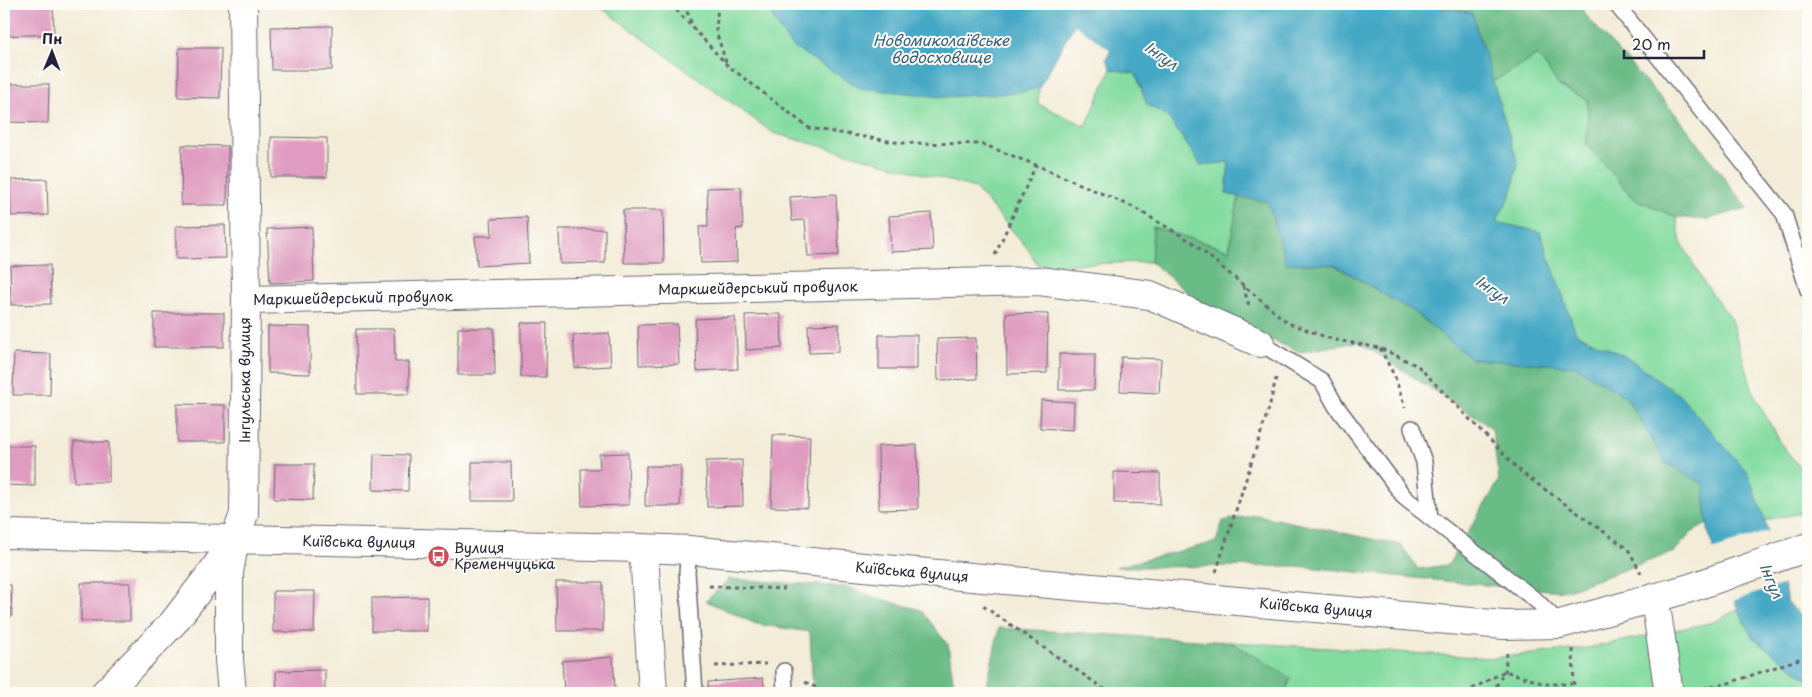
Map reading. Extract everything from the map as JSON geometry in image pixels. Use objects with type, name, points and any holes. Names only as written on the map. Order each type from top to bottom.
[{"type":"street","name":"Інгульська вулиця","points":[[232,693],[229,572],[235,539],[244,514],[246,300],[243,4]]},
{"type":"street","name":"Маркшейдерський провулок","points":[[246,300],[1039,281],[1150,295],[1260,343]]},
{"type":"street","name":"Київська вулиця","points":[[4,534],[689,550],[1504,625],[1560,624],[1690,588],[1808,547]]},
{"type":"street","points":[[105,693],[173,623],[235,539]]},
{"type":"street","points":[[641,548],[645,569],[653,693]]},
{"type":"street","points":[[1654,598],[1669,693]]},
{"type":"lane","points":[[1616,4],[1784,214],[1808,290]]},
{"type":"lane","points":[[1260,343],[1322,381],[1336,406],[1405,498],[1538,602],[1560,624]]},
{"type":"lane","points":[[1412,428],[1424,462],[1430,518]]},
{"type":"lane","points":[[689,550],[687,572],[695,693]]},
{"type":"lane","points":[[784,671],[785,693]]},
{"type":"path","points":[[671,4],[727,65],[809,128],[901,143],[982,144],[1036,165],[1133,207],[1192,242],[1288,323],[1331,339],[1380,348],[1418,366],[1522,473],[1628,549],[1654,598]]},
{"type":"path","points":[[684,4],[694,29]]},
{"type":"path","points":[[718,4],[716,32],[727,65]]},
{"type":"path","points":[[983,283],[1036,165]]},
{"type":"path","points":[[1215,574],[1269,408],[1278,368],[1260,343],[1243,286]]},
{"type":"path","points":[[1380,348],[1396,377],[1412,428]]},
{"type":"path","points":[[982,605],[1110,693]]},
{"type":"path","points":[[1560,624],[1573,643],[1572,684],[1574,693]]},
{"type":"path","points":[[1492,693],[1505,671],[1508,648],[1504,625]]},
{"type":"path","points":[[1705,689],[1726,684],[1808,656]]},
{"type":"path","points":[[693,666],[771,664],[827,693]]},
{"type":"path","points":[[1465,693],[1505,671],[1545,684],[1572,684]]},
{"type":"green space","points":[[596,4],[765,4],[766,7],[942,97],[1014,93],[1039,88],[1038,104],[1086,126],[1111,69],[1136,74],[1147,105],[1167,115],[1201,165],[1229,162],[1226,194],[1239,196],[1229,250],[1153,227],[1151,262],[1038,265],[1025,245],[975,188],[773,133]]},
{"type":"green space","points":[[1425,4],[1579,4],[1589,19],[1679,118],[1747,208],[1706,220],[1676,217],[1633,198],[1587,144],[1588,100],[1559,86],[1538,55],[1492,82],[1472,13]]},
{"type":"green space","points":[[1538,55],[1559,86],[1588,100],[1587,144],[1633,198],[1676,217],[1681,242],[1704,283],[1730,317],[1755,397],[1782,445],[1807,477],[1807,512],[1765,520],[1747,472],[1630,359],[1576,333],[1540,232],[1495,222],[1511,195],[1518,164],[1492,82]]},
{"type":"green space","points":[[1239,196],[1268,202],[1287,263],[1334,265],[1414,312],[1472,359],[1575,366],[1627,398],[1666,463],[1705,484],[1707,524],[1691,533],[1674,552],[1565,591],[1505,587],[1297,566],[1116,567],[1216,542],[1223,521],[1256,515],[1401,545],[1418,569],[1448,565],[1499,481],[1492,428],[1359,342],[1300,352],[1218,318],[1151,262],[1153,227],[1229,250]]},
{"type":"green space","points":[[729,579],[847,587],[877,598],[921,610],[948,645],[955,693],[813,693],[810,632],[756,624],[706,601]]},
{"type":"green space","points":[[1738,609],[1753,638],[1808,679],[1808,693],[1285,693],[1291,678],[1231,642],[1493,658],[1588,648],[1714,622]]},
{"type":"green space","points":[[999,628],[1230,642],[1291,678],[1285,693],[988,693],[986,689]]},
{"type":"water","name":"Новомиколаївське водосховище","points":[[765,4],[1086,4],[1039,88],[1014,93],[942,97],[860,88],[791,46]]},
{"type":"water","points":[[1132,4],[1425,4],[1472,13],[1518,164],[1511,195],[1496,222],[1540,232],[1576,333],[1630,359],[1679,395],[1747,472],[1765,520],[1788,603],[1808,622],[1808,679],[1753,638],[1738,609],[1710,539],[1704,484],[1666,463],[1627,398],[1575,366],[1472,359],[1414,312],[1335,265],[1286,263],[1268,202],[1226,194],[1229,162],[1201,165],[1167,116],[1147,105],[1136,74],[1111,69],[1106,59]]},
{"type":"pier","points":[[1771,530],[1785,584],[1732,601],[1712,550]]},
{"type":"building","points":[[4,4],[53,4],[54,34],[4,36]]},
{"type":"building","points":[[332,26],[332,70],[272,70],[271,27]]},
{"type":"building","points":[[179,48],[221,48],[220,98],[178,97]]},
{"type":"building","points":[[5,84],[49,84],[48,123],[5,122]]},
{"type":"building","points":[[271,137],[327,138],[327,177],[271,177]]},
{"type":"building","points":[[182,145],[228,146],[227,205],[181,205]]},
{"type":"building","points":[[47,179],[48,215],[11,216],[10,180]]},
{"type":"building","points":[[741,187],[743,228],[736,229],[737,262],[701,263],[699,227],[708,227],[707,188]]},
{"type":"building","points":[[836,194],[839,255],[808,256],[805,220],[792,221],[790,197]]},
{"type":"building","points":[[623,210],[663,210],[664,263],[624,263]]},
{"type":"building","points":[[931,213],[933,250],[891,252],[889,216]]},
{"type":"building","points":[[527,217],[529,263],[477,266],[475,236],[492,236],[491,219]]},
{"type":"building","points":[[225,225],[226,258],[176,259],[176,226]]},
{"type":"building","points":[[312,227],[314,281],[270,283],[267,229]]},
{"type":"building","points":[[559,229],[605,229],[605,263],[560,264]]},
{"type":"building","points":[[50,265],[51,304],[11,305],[10,266]]},
{"type":"building","points":[[154,313],[224,313],[224,347],[154,347]]},
{"type":"building","points":[[1006,313],[1048,314],[1047,373],[1007,374]]},
{"type":"building","points":[[781,314],[782,348],[746,350],[745,315]]},
{"type":"building","points":[[735,317],[738,369],[697,371],[695,319]]},
{"type":"building","points":[[521,323],[547,323],[546,377],[521,377]]},
{"type":"building","points":[[677,324],[679,364],[639,365],[638,325]]},
{"type":"building","points":[[839,324],[839,352],[809,353],[808,325]]},
{"type":"building","points":[[268,326],[310,327],[310,374],[268,373]]},
{"type":"building","points":[[458,328],[494,328],[495,375],[458,375]]},
{"type":"building","points":[[356,329],[394,329],[395,362],[409,362],[409,394],[357,394]]},
{"type":"building","points":[[609,333],[611,366],[575,368],[573,335]]},
{"type":"building","points":[[879,335],[917,335],[917,369],[879,369]]},
{"type":"building","points":[[976,338],[977,379],[938,380],[937,339]]},
{"type":"building","points":[[14,353],[51,354],[50,395],[13,395]]},
{"type":"building","points":[[1059,354],[1095,354],[1094,390],[1059,390]]},
{"type":"building","points":[[1121,357],[1161,359],[1159,393],[1120,391]]},
{"type":"building","points":[[1041,400],[1074,402],[1073,430],[1040,428]]},
{"type":"building","points":[[177,404],[225,405],[225,442],[177,442]]},
{"type":"building","points":[[773,435],[810,436],[808,508],[771,507]]},
{"type":"building","points":[[74,442],[109,442],[109,482],[74,482]]},
{"type":"building","points":[[917,445],[918,509],[879,510],[878,446]]},
{"type":"building","points":[[4,446],[35,446],[35,486],[4,485]]},
{"type":"building","points":[[628,453],[629,505],[582,506],[581,469],[600,469],[599,454]]},
{"type":"building","points":[[374,454],[409,455],[408,491],[373,490]]},
{"type":"building","points":[[742,460],[743,506],[707,507],[706,461]]},
{"type":"building","points":[[472,462],[511,462],[512,501],[472,501]]},
{"type":"building","points":[[275,464],[314,464],[313,500],[274,499]]},
{"type":"building","points":[[646,466],[681,466],[680,506],[645,506]]},
{"type":"building","points":[[1114,472],[1160,473],[1160,504],[1114,503]]},
{"type":"building","points":[[556,582],[603,582],[603,631],[557,631]]},
{"type":"building","points":[[81,583],[130,583],[130,621],[81,621]]},
{"type":"building","points":[[4,585],[11,585],[12,616],[4,616]]},
{"type":"building","points":[[273,591],[315,591],[314,632],[273,632]]},
{"type":"building","points":[[427,597],[427,631],[372,631],[372,598]]},
{"type":"building","points":[[613,657],[615,689],[564,693],[562,661]]},
{"type":"building","points":[[325,670],[325,693],[277,693],[276,671]]},
{"type":"building","points":[[763,678],[765,693],[709,693],[708,682]]},
{"type":"waterway","name":"Інгул","points":[[1088,4],[1176,66]]},
{"type":"place","name":"Вулиця Кременчуцька","points":[[438,556]]}]
